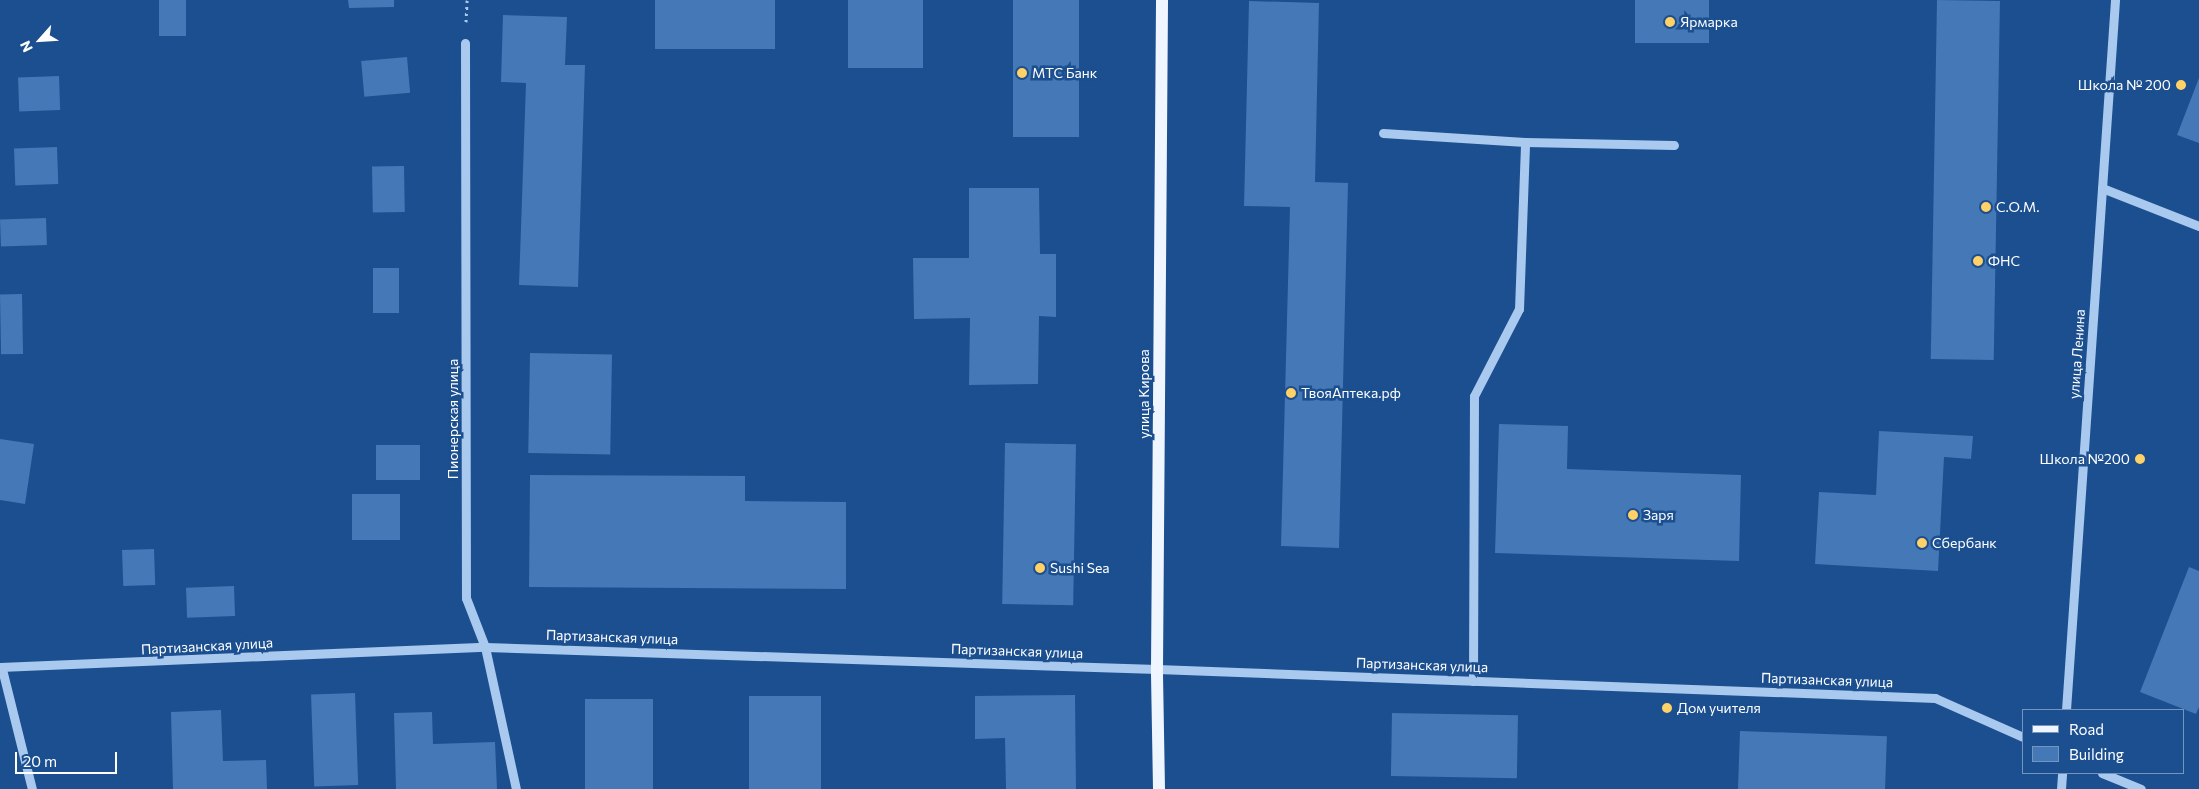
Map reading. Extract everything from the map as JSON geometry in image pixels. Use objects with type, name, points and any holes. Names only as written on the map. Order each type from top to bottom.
[{"type":"main road","name":"улица Кирова","points":[[1159,789],[1157,669],[1162,0]]},
{"type":"street","name":"улица Ленина","points":[[2066,709],[2115,0]]},
{"type":"street","name":"Пионерская улица","points":[[465,43],[466,598],[485,647],[516,789]]},
{"type":"street","points":[[1383,133],[1525,142],[1674,144]]},
{"type":"street","points":[[1473,681],[1474,396],[1519,309],[1525,142]]},
{"type":"street","points":[[2102,188],[2199,226]]},
{"type":"street","name":"Партизанская улица","points":[[1,668],[485,647],[1157,669],[1935,698],[2022,737]]},
{"type":"street","points":[[1,668],[32,789]]},
{"type":"street","points":[[2061,789],[2062,774]]},
{"type":"street","points":[[2104,774],[2141,789]]},
{"type":"building","points":[[159,0],[186,0],[186,36],[159,36]]},
{"type":"building","points":[[348,0],[394,0],[394,7],[349,8]]},
{"type":"building","points":[[655,0],[775,0],[775,49],[655,49]]},
{"type":"building","points":[[848,0],[923,0],[923,68],[848,68]]},
{"type":"building","points":[[1013,0],[1079,0],[1079,137],[1013,137]]},
{"type":"building","name":"Ярмарка","points":[[1635,0],[1709,0],[1709,43],[1635,43]]},
{"type":"building","points":[[1937,0],[2000,1],[1994,360],[1931,359]]},
{"type":"building","points":[[1249,1],[1319,3],[1315,182],[1348,183],[1339,548],[1281,546],[1290,207],[1244,206]]},
{"type":"building","points":[[503,15],[567,17],[565,65],[585,65],[578,287],[519,285],[526,83],[501,82]]},
{"type":"building","points":[[407,57],[410,93],[364,97],[361,61]]},
{"type":"building","points":[[59,76],[60,110],[19,111],[18,77]]},
{"type":"building","points":[[2199,78],[2199,143],[2177,135]]},
{"type":"building","points":[[57,147],[58,184],[15,185],[14,149]]},
{"type":"building","points":[[404,166],[405,212],[373,213],[372,167]]},
{"type":"building","points":[[969,188],[1039,188],[1040,254],[1056,254],[1056,317],[1039,316],[1038,384],[969,385],[970,318],[914,319],[913,258],[969,258]]},
{"type":"building","points":[[46,218],[47,245],[1,247],[0,220]]},
{"type":"building","points":[[373,268],[399,268],[399,313],[373,313]]},
{"type":"building","points":[[0,294],[22,294],[23,354],[1,354]]},
{"type":"building","points":[[530,353],[612,354],[610,454],[528,453]]},
{"type":"building","points":[[1499,424],[1568,426],[1567,469],[1741,475],[1739,561],[1495,553]]},
{"type":"building","points":[[1879,431],[1973,436],[1971,459],[1944,457],[1938,571],[1815,564],[1819,492],[1876,495]]},
{"type":"building","points":[[0,439],[34,444],[25,504],[0,500]]},
{"type":"building","points":[[1005,443],[1076,444],[1073,605],[1002,604]]},
{"type":"building","points":[[376,445],[420,445],[420,480],[376,480]]},
{"type":"building","points":[[530,475],[745,476],[745,501],[846,502],[846,589],[529,587]]},
{"type":"building","points":[[352,494],[400,494],[400,540],[352,540]]},
{"type":"building","points":[[154,549],[155,585],[123,586],[122,550]]},
{"type":"building","points":[[2189,567],[2199,571],[2199,707],[2196,714],[2140,692]]},
{"type":"building","points":[[234,586],[235,616],[187,618],[186,588]]},
{"type":"building","points":[[355,693],[358,785],[314,786],[311,695]]},
{"type":"building","points":[[1075,695],[1076,789],[1006,789],[1005,738],[975,739],[975,696]]},
{"type":"building","points":[[749,696],[821,696],[821,789],[749,789]]},
{"type":"building","points":[[585,699],[653,699],[653,789],[585,789]]},
{"type":"building","points":[[221,710],[223,761],[266,760],[267,789],[173,789],[171,712]]},
{"type":"building","points":[[432,712],[433,744],[495,742],[497,789],[396,789],[394,713]]},
{"type":"building","points":[[1392,713],[1518,715],[1517,778],[1391,776]]},
{"type":"building","points":[[1740,731],[1887,736],[1885,789],[1738,789]]},
{"type":"place","name":"Ярмарка","points":[[1670,22]]},
{"type":"place","name":"МТС Банк","points":[[1022,73]]},
{"type":"place","name":"Школа № 200","points":[[2181,85]]},
{"type":"place","name":"С.О.М.","points":[[1986,207]]},
{"type":"place","name":"ФНС","points":[[1978,261]]},
{"type":"place","name":"ТвояАптека.рф","points":[[1291,393]]},
{"type":"place","name":"Школа №200","points":[[2140,459]]},
{"type":"place","name":"Заря","points":[[1633,515]]},
{"type":"place","name":"Сбербанк","points":[[1922,543]]},
{"type":"place","name":"Sushi Sea","points":[[1040,568]]},
{"type":"place","name":"Дом учителя","points":[[1667,708]]}]
